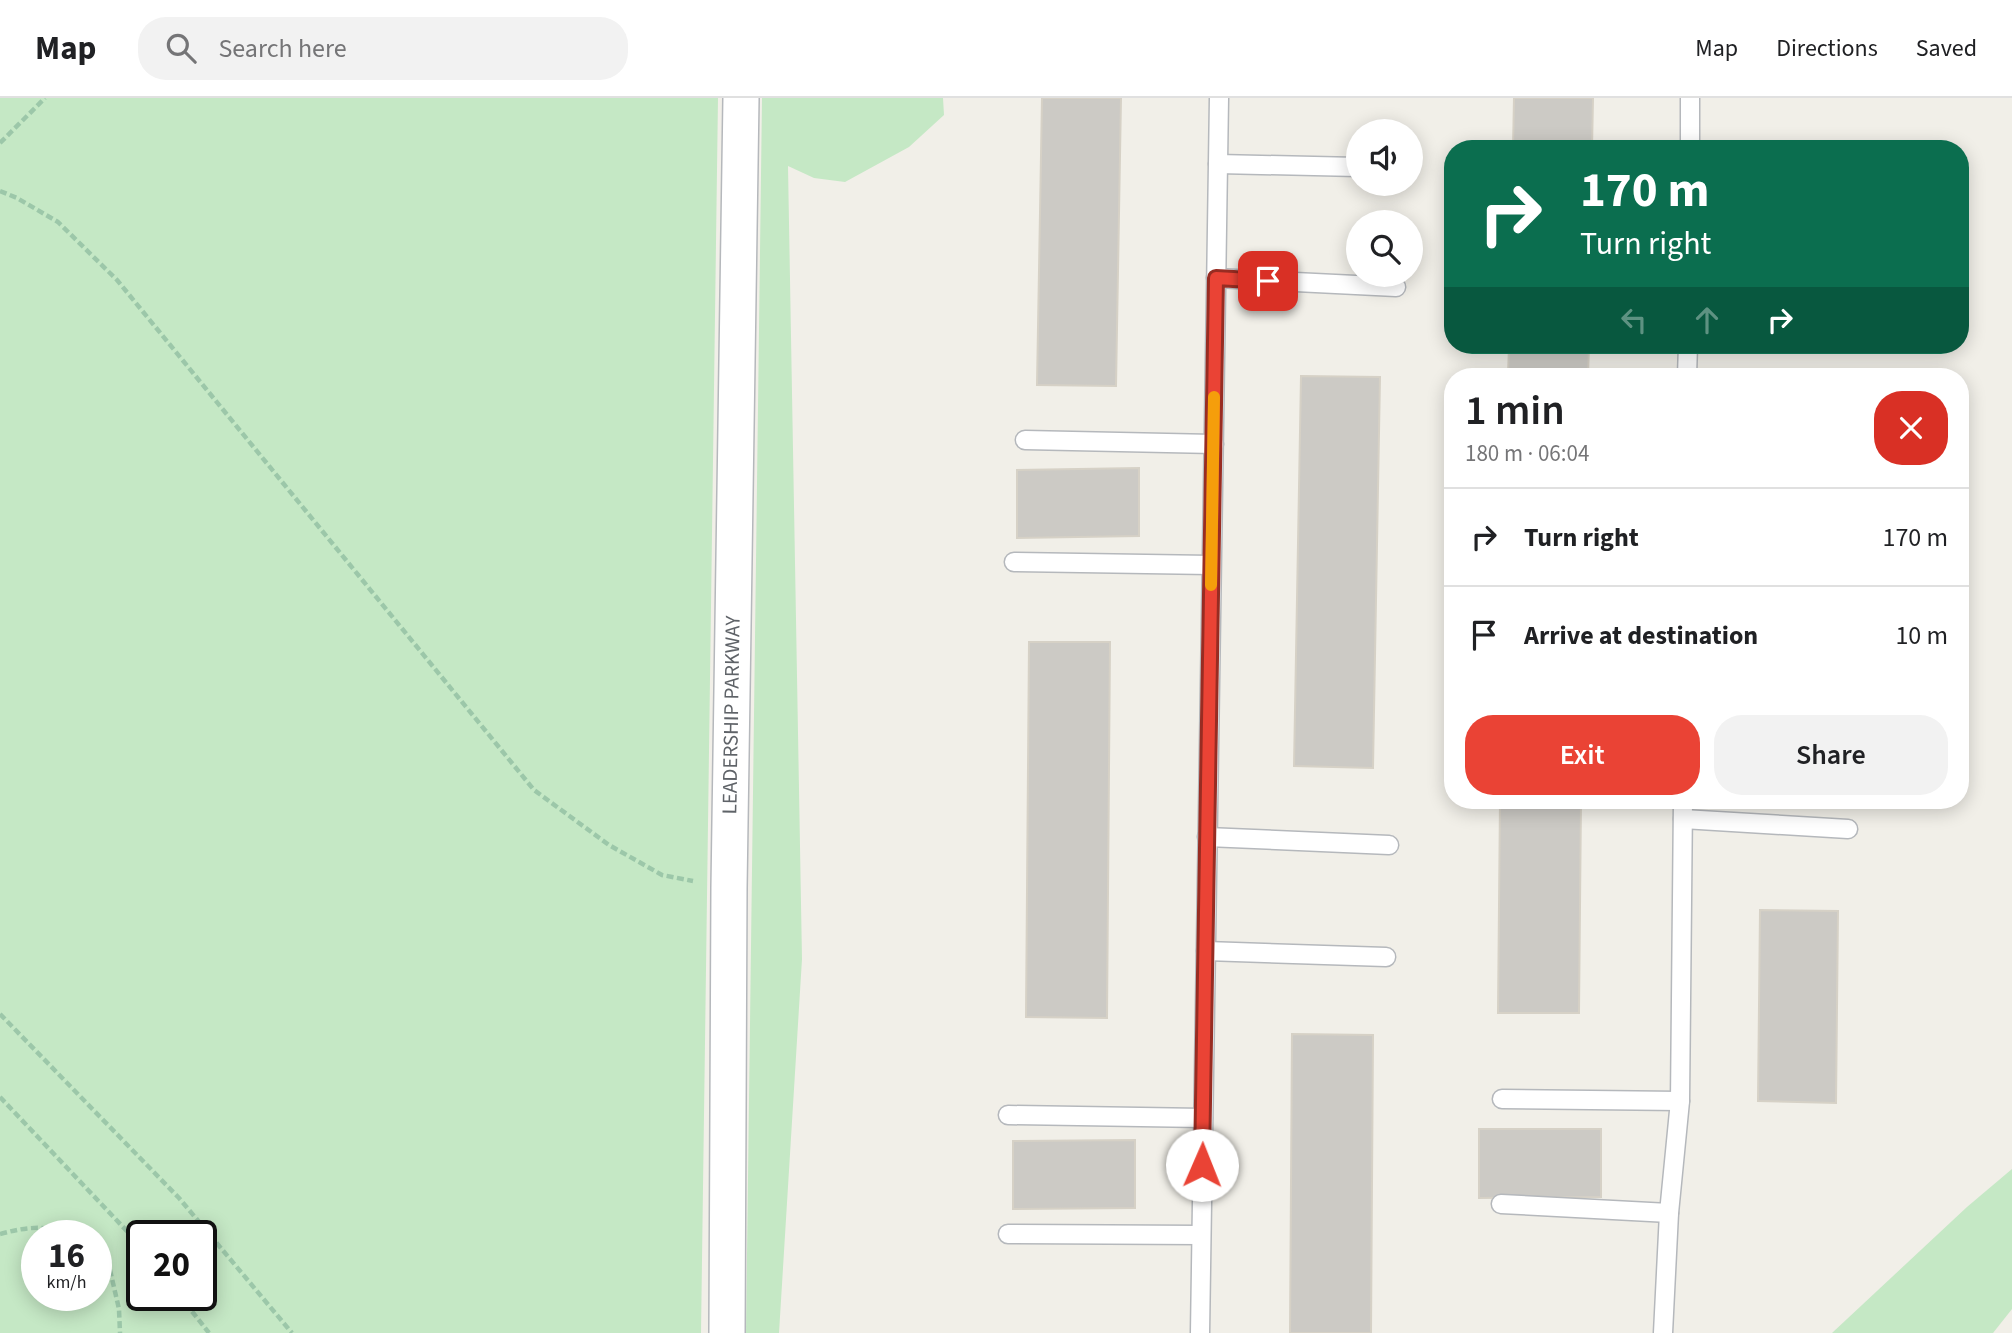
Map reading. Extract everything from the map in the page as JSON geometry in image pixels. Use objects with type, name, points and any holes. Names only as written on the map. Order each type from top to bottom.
[{"type":"street","name":"LEADERSHIP PARKWAY","points":[[727,1333],[729,888],[741,98]]},
{"type":"lane","points":[[1200,1333],[1219,98]]},
{"type":"lane","points":[[1690,98],[1690,140]]},
{"type":"lane","points":[[1218,164],[1346,167]]},
{"type":"lane","points":[[1216,278],[1346,284]]},
{"type":"lane","points":[[1025,440],[1214,444]]},
{"type":"lane","points":[[1014,562],[1211,565]]},
{"type":"lane","points":[[1663,1333],[1669,1213],[1680,1101],[1683,809]]},
{"type":"lane","points":[[1683,820],[1848,828]]},
{"type":"lane","points":[[1207,837],[1389,845]]},
{"type":"lane","points":[[1206,951],[1385,957]]},
{"type":"lane","points":[[1502,1099],[1680,1101]]},
{"type":"lane","points":[[1008,1115],[1203,1118]]},
{"type":"lane","points":[[1501,1204],[1669,1213]]},
{"type":"lane","points":[[1008,1234],[1201,1235]]},
{"type":"path","points":[[0,143],[44,98]]},
{"type":"path","points":[[0,191],[58,222],[117,280],[534,790],[609,845],[662,875],[729,888]]},
{"type":"path","points":[[0,1014],[179,1198],[292,1333]]},
{"type":"path","points":[[0,1097],[126,1230]]},
{"type":"path","points":[[0,1234],[21,1229]]},
{"type":"path","points":[[112,1279],[119,1309],[120,1333]]},
{"type":"path","points":[[192,1311],[209,1333]]},
{"type":"green space","points":[[0,98],[718,98],[701,1333],[0,1333]]},
{"type":"green space","points":[[762,98],[943,98],[944,115],[909,147],[845,182],[814,178],[788,166],[802,959],[779,1333],[746,1333]]},
{"type":"green space","points":[[2012,1169],[2012,1309],[1993,1333],[1832,1333],[1967,1207]]},
{"type":"building","points":[[1042,98],[1121,98],[1116,386],[1037,385]]},
{"type":"building","points":[[1514,98],[1593,98],[1592,140],[1513,140]]},
{"type":"building","points":[[1509,354],[1589,354],[1588,368],[1508,368]]},
{"type":"building","points":[[1301,376],[1380,377],[1373,768],[1294,766]]},
{"type":"building","points":[[1139,468],[1139,536],[1017,538],[1017,470]]},
{"type":"building","points":[[1029,642],[1110,642],[1107,1018],[1026,1017]]},
{"type":"building","points":[[1500,809],[1581,809],[1579,1013],[1498,1013]]},
{"type":"building","points":[[1760,910],[1838,911],[1836,1103],[1758,1101]]},
{"type":"building","points":[[1292,1034],[1373,1035],[1371,1333],[1290,1333]]},
{"type":"building","points":[[1479,1129],[1601,1129],[1601,1197],[1479,1198]]},
{"type":"building","points":[[1135,1140],[1135,1208],[1013,1209],[1013,1141]]},
{"type":"slow traffic","points":[[1211,585],[1214,397]]},
{"type":"route","points":[[1202,1165],[1216,278],[1268,281]]}]
